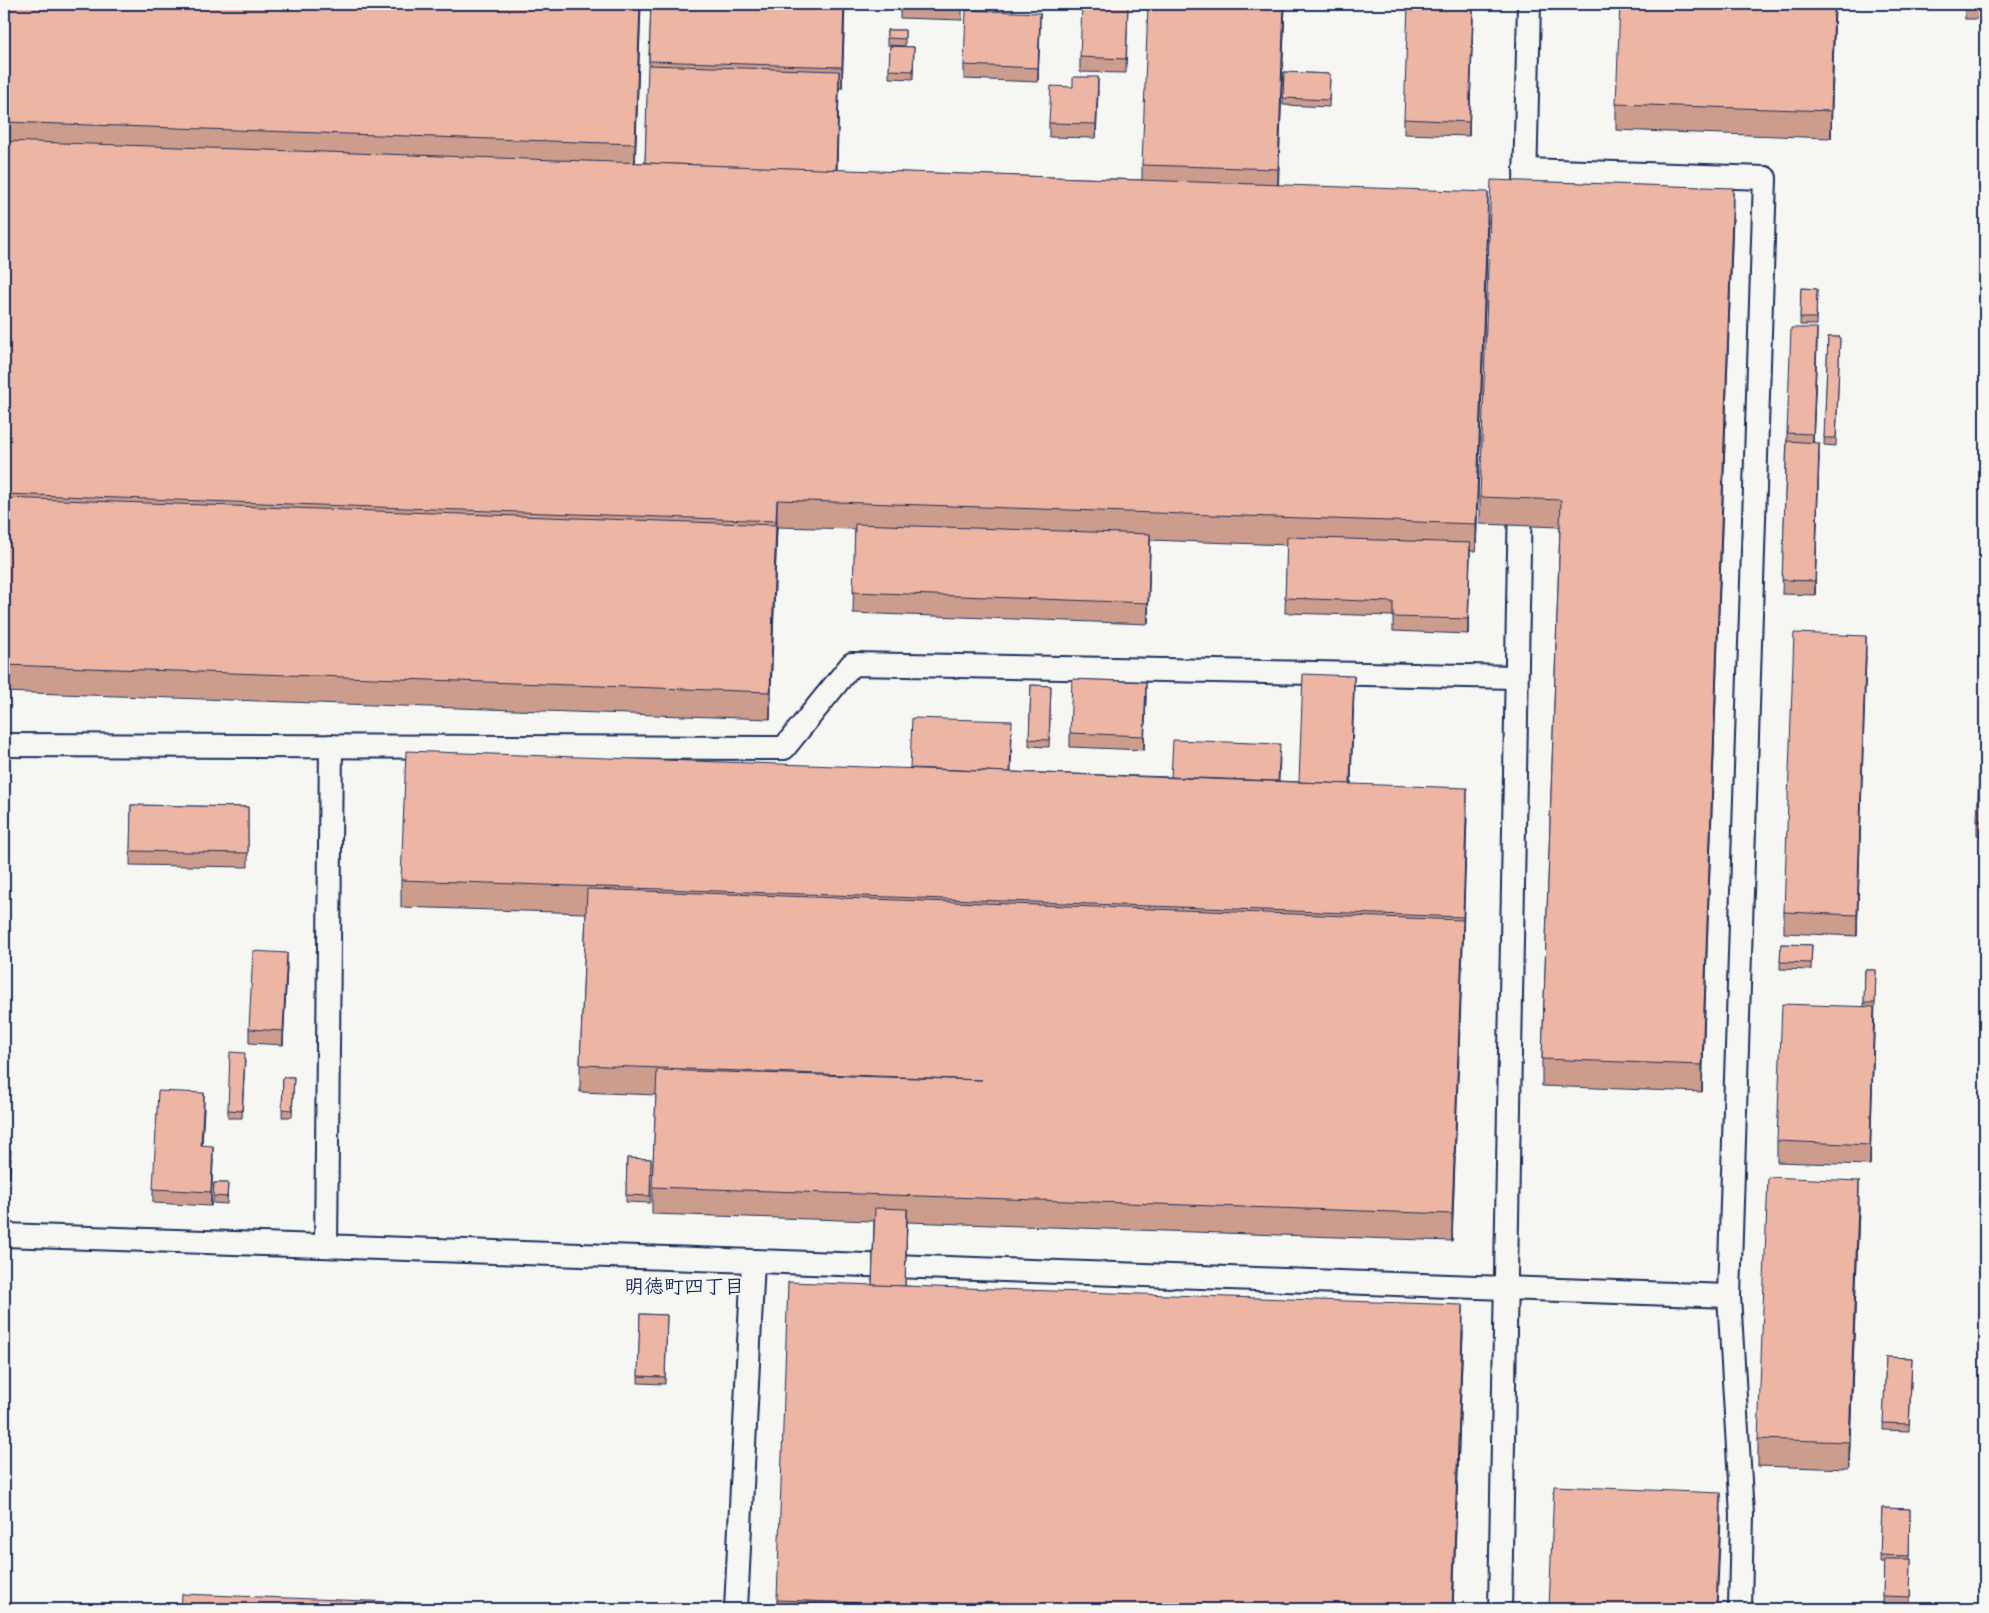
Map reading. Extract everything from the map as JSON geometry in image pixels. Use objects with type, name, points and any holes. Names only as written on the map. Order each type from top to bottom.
[{"type":"lane","points":[[1525,208],[1529,4]]},
{"type":"lane","points":[[1525,170],[1765,178],[1729,1296],[1742,1515],[1740,1609]]},
{"type":"lane","points":[[1500,1609],[1504,1288],[1520,476]]},
{"type":"lane","points":[[4,745],[784,748],[852,664],[1516,677]]},
{"type":"lane","points":[[326,1246],[331,746]]},
{"type":"lane","points":[[4,1235],[1729,1296]]},
{"type":"lane","points":[[736,1609],[753,1261]]},
{"type":"building","points":[[4,4],[640,4],[635,144],[4,122]]},
{"type":"building","points":[[651,4],[844,4],[842,67],[649,61]]},
{"type":"building","points":[[900,4],[962,4],[962,6]]},
{"type":"building","points":[[1082,4],[1128,4],[1126,59],[1080,57]]},
{"type":"building","points":[[1148,4],[1284,4],[1278,169],[1142,165]]},
{"type":"building","points":[[1408,4],[1473,6],[1469,122],[1404,119]]},
{"type":"building","points":[[1620,4],[1834,4],[1831,111],[1616,104]]},
{"type":"building","points":[[966,10],[1040,13],[1038,68],[964,65]]},
{"type":"building","points":[[887,30],[905,30],[905,39],[887,38]]},
{"type":"building","points":[[890,46],[914,47],[913,71],[889,70]]},
{"type":"building","points":[[648,65],[839,71],[836,170],[645,163]]},
{"type":"building","points":[[1284,72],[1330,74],[1329,100],[1283,98]]},
{"type":"building","points":[[1073,77],[1098,77],[1096,124],[1049,123],[1051,86],[1073,87]]},
{"type":"building","points":[[4,141],[1488,192],[1476,524],[777,500],[776,521],[4,494]]},
{"type":"building","points":[[1491,180],[1733,188],[1702,1065],[1542,1059],[1561,500],[1480,497]]},
{"type":"building","points":[[1801,288],[1817,289],[1816,318],[1800,318]]},
{"type":"building","points":[[1791,328],[1817,328],[1813,434],[1787,433]]},
{"type":"building","points":[[1828,337],[1840,337],[1836,438],[1824,438]]},
{"type":"building","points":[[1787,441],[1819,443],[1815,581],[1782,580]]},
{"type":"building","points":[[4,498],[776,525],[770,692],[4,665]]},
{"type":"building","points":[[855,524],[1150,534],[1148,603],[853,592]]},
{"type":"building","points":[[1287,537],[1470,543],[1468,619],[1393,617],[1393,602],[1285,598]]},
{"type":"building","points":[[1794,633],[1866,636],[1857,915],[1784,912]]},
{"type":"building","points":[[1303,674],[1354,676],[1350,784],[1299,782]]},
{"type":"building","points":[[1072,679],[1146,682],[1144,736],[1070,733]]},
{"type":"building","points":[[1031,685],[1051,686],[1049,740],[1029,739]]},
{"type":"building","points":[[912,718],[1012,721],[1010,772],[910,768]]},
{"type":"building","points":[[1173,740],[1280,744],[1278,781],[1171,777]]},
{"type":"building","points":[[406,751],[1467,788],[1463,917],[401,880]]},
{"type":"building","points":[[1979,773],[1985,773],[1985,821],[1977,821]]},
{"type":"building","points":[[131,805],[248,807],[248,853],[130,851]]},
{"type":"building","points":[[587,889],[1463,920],[1452,1214],[652,1187],[657,1070],[982,1080],[580,1065]]},
{"type":"building","points":[[1781,944],[1812,945],[1811,963],[1780,962]]},
{"type":"building","points":[[253,951],[287,953],[283,1031],[249,1029]]},
{"type":"building","points":[[1865,970],[1876,970],[1875,1003],[1864,1003]]},
{"type":"building","points":[[1782,1004],[1874,1007],[1870,1145],[1777,1141]]},
{"type":"building","points":[[230,1052],[245,1053],[242,1111],[228,1110]]},
{"type":"building","points":[[283,1077],[294,1077],[292,1110],[282,1109]]},
{"type":"building","points":[[158,1091],[204,1093],[201,1145],[213,1146],[211,1192],[153,1189]]},
{"type":"building","points":[[4,1150],[11,1150],[9,1179],[4,1179]]},
{"type":"building","points":[[627,1158],[651,1159],[650,1196],[626,1195]]},
{"type":"building","points":[[1768,1177],[1859,1181],[1849,1442],[1758,1439]]},
{"type":"building","points":[[214,1183],[228,1183],[227,1197],[213,1196]]},
{"type":"building","points":[[875,1208],[907,1209],[905,1286],[872,1285]]},
{"type":"building","points":[[788,1282],[1463,1305],[1452,1609],[1036,1609],[777,1600]]},
{"type":"building","points":[[640,1314],[667,1315],[665,1377],[638,1376]]},
{"type":"building","points":[[1886,1357],[1912,1358],[1909,1424],[1883,1423]]},
{"type":"building","points":[[1554,1486],[1721,1493],[1716,1609],[1549,1609]]},
{"type":"building","points":[[1882,1508],[1910,1509],[1909,1556],[1880,1555]]},
{"type":"building","points":[[1884,1559],[1911,1559],[1910,1597],[1883,1596]]},
{"type":"building","points":[[182,1594],[446,1604],[446,1609],[181,1609]]},
{"type":"district","name":"明徳町四丁目","points":[[684,1286]]}]
